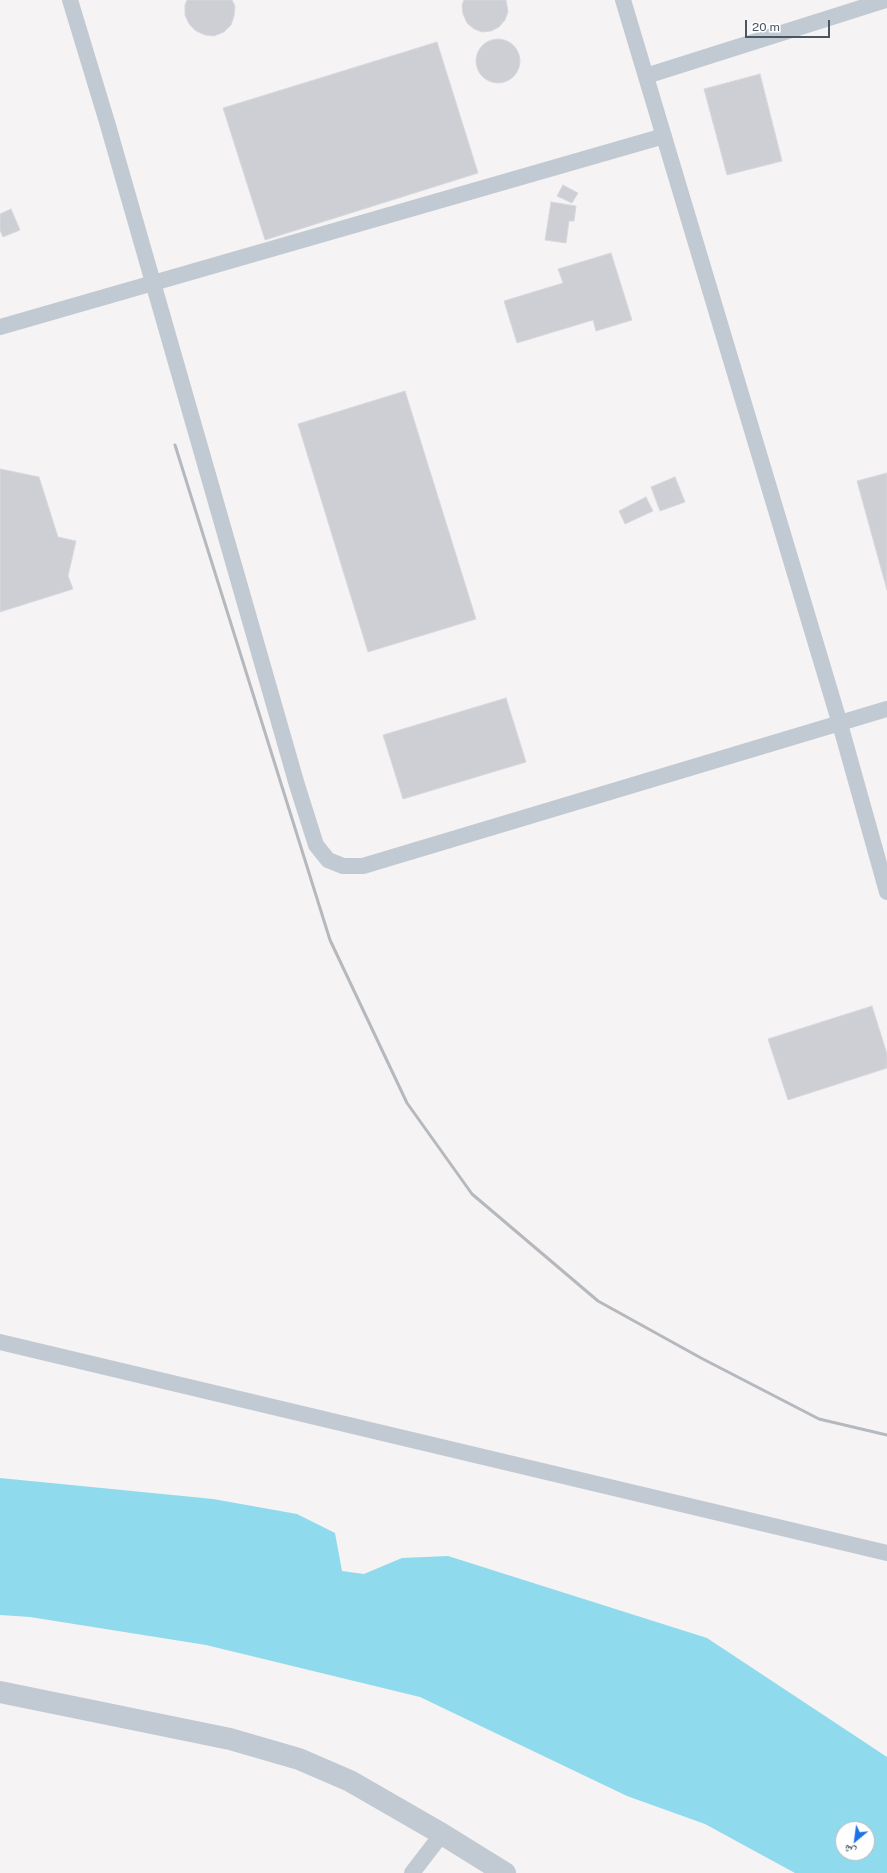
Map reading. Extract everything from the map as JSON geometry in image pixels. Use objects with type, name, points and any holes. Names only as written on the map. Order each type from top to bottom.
[{"type":"street","points":[[0,1692],[230,1739],[300,1759],[350,1781],[442,1834],[505,1873]]},
{"type":"lane","points":[[70,0],[107,122],[297,785],[316,845],[328,860],[343,866],[363,866],[887,709]]},
{"type":"lane","points":[[623,0],[840,724],[887,892]]},
{"type":"lane","points":[[646,76],[886,0]]},
{"type":"lane","points":[[0,327],[664,136]]},
{"type":"lane","points":[[0,1342],[887,1553]]},
{"type":"lane","points":[[412,1873],[442,1834]]},
{"type":"water","points":[[0,1478],[213,1499],[297,1514],[335,1533],[342,1571],[364,1574],[402,1558],[448,1556],[707,1638],[887,1757],[887,1873],[795,1873],[705,1824],[627,1796],[420,1697],[206,1645],[30,1617],[0,1615]]},
{"type":"building","points":[[187,0],[232,0],[235,6],[231,25],[224,32],[214,36],[205,35],[196,31],[189,24],[185,15],[185,5]]},
{"type":"building","points":[[464,0],[506,0],[508,12],[505,20],[499,27],[491,31],[482,32],[474,29],[467,23],[463,14],[462,5]]},
{"type":"building","points":[[498,39],[510,43],[516,49],[520,61],[516,73],[510,79],[498,83],[486,79],[480,73],[476,61],[480,49],[486,43]]},
{"type":"building","points":[[437,42],[478,173],[265,240],[223,108]]},
{"type":"building","points":[[760,74],[782,161],[727,175],[704,89]]},
{"type":"building","points":[[563,185],[578,193],[572,203],[557,196]]},
{"type":"building","points":[[551,202],[576,206],[574,221],[569,221],[566,243],[545,240]]},
{"type":"building","points":[[11,209],[20,230],[3,237],[0,230],[0,214]]},
{"type":"building","points":[[611,253],[632,320],[596,331],[593,320],[517,343],[504,301],[563,283],[558,269]]},
{"type":"building","points":[[405,391],[476,619],[368,652],[298,424]]},
{"type":"building","points":[[0,469],[39,477],[58,537],[76,541],[68,576],[73,589],[0,612]]},
{"type":"building","points":[[887,473],[887,590],[857,481]]},
{"type":"building","points":[[675,477],[685,502],[660,511],[651,487]]},
{"type":"building","points":[[646,497],[653,511],[625,524],[619,511]]},
{"type":"building","points":[[506,698],[526,762],[403,799],[383,735]]},
{"type":"building","points":[[872,1006],[887,1054],[887,1068],[788,1100],[768,1039]]},
{"type":"railway","points":[[175,445],[330,940],[407,1103],[472,1194],[598,1301],[701,1358],[819,1419],[887,1435]]}]
